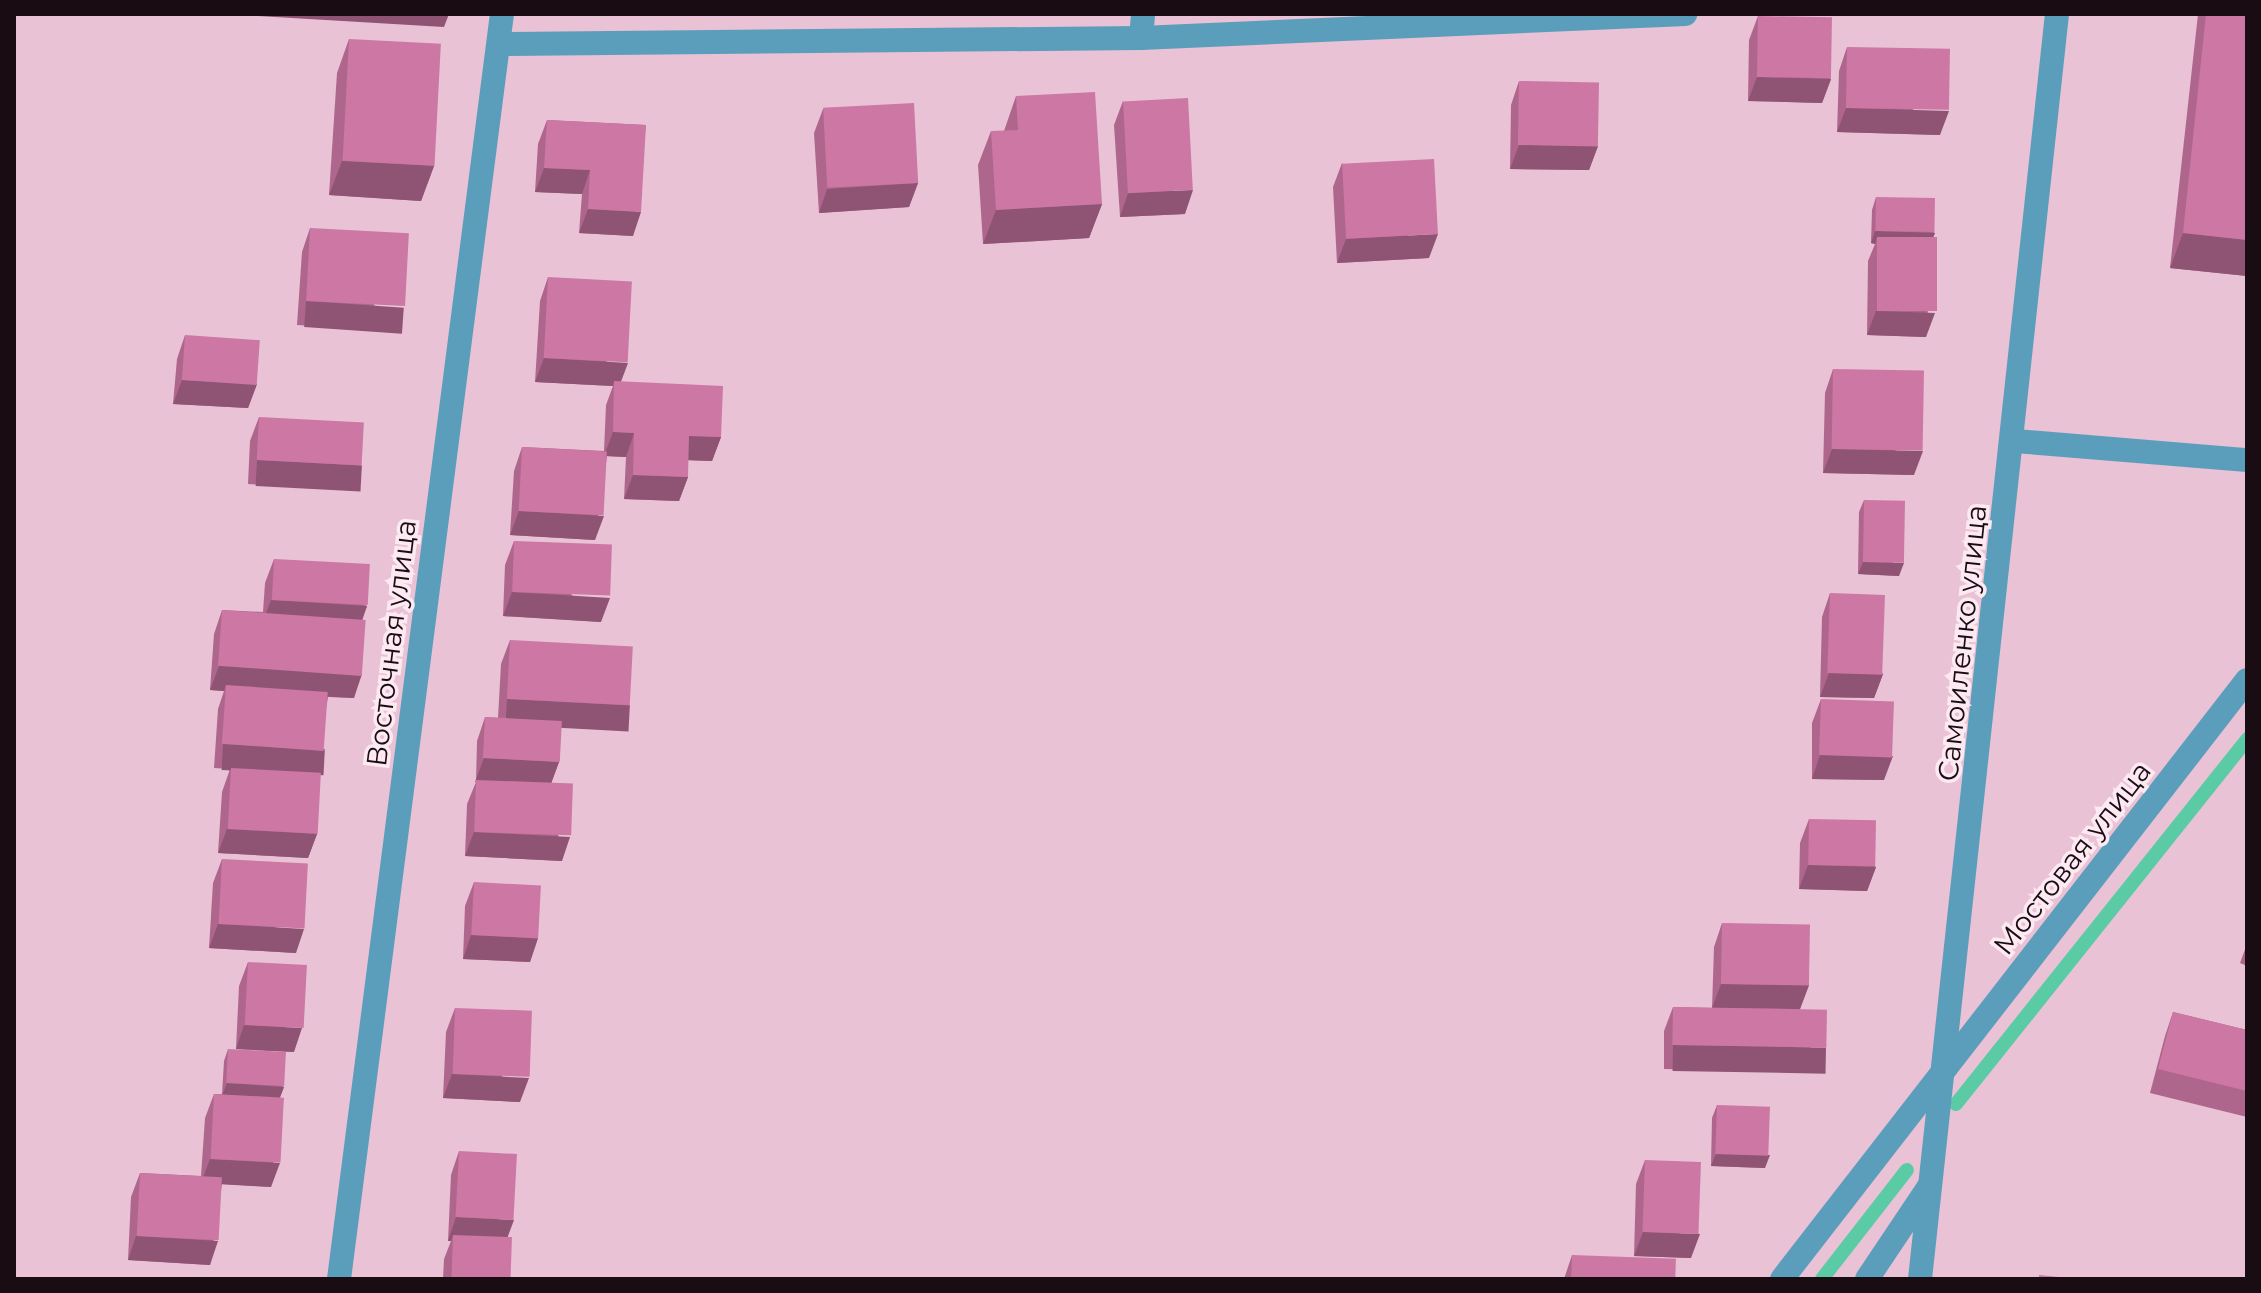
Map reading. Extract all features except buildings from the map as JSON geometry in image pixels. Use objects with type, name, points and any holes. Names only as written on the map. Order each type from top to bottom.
[{"type":"street","name":"Восточная улица","points":[[339,1279],[502,14]]},
{"type":"street","points":[[499,44],[1685,14]]},
{"type":"street","name":"Самоиленко улица","points":[[1920,1279],[2015,441],[2057,14]]},
{"type":"street","points":[[2015,441],[2247,460]]},
{"type":"street","name":"Мостовая улица","points":[[1782,1279],[2247,680]]},
{"type":"street","points":[[1867,1279],[1931,1184]]},
{"type":"waterway","points":[[1956,1104],[2247,739]]},
{"type":"waterway","points":[[1822,1279],[1907,1170]]}]
